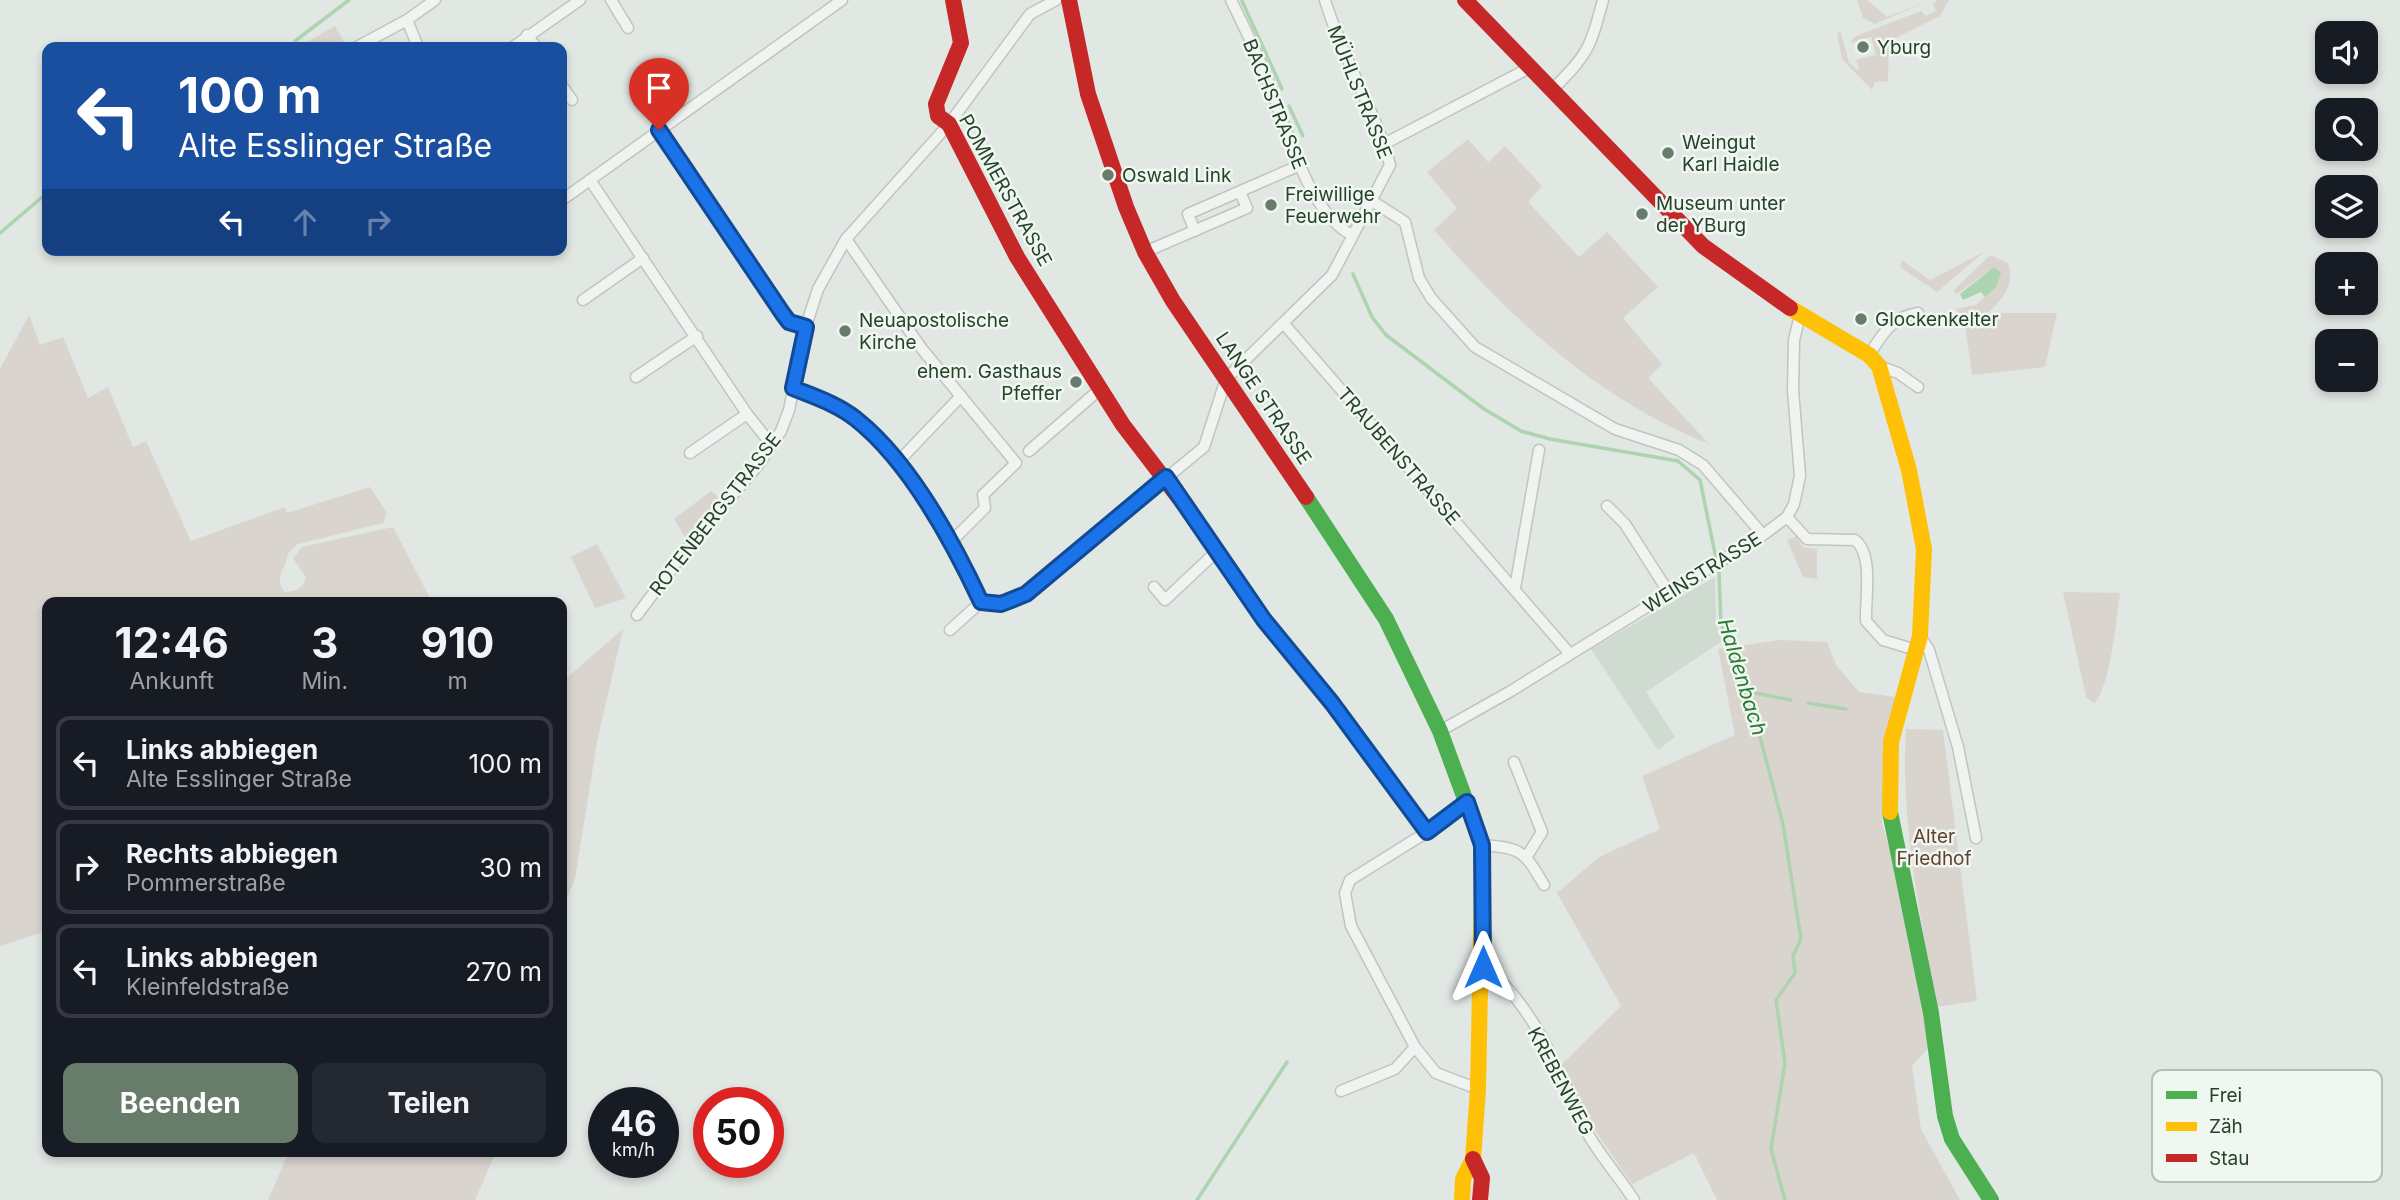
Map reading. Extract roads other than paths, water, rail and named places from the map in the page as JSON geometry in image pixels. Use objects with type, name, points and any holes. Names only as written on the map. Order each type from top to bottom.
[{"type":"street","points":[[366,42],[407,20],[435,0]]},
{"type":"street","points":[[519,42],[580,0]]},
{"type":"street","points":[[611,0],[628,29]]},
{"type":"street","points":[[567,196],[842,0]]},
{"type":"street","name":"POMMERSTRASSE","points":[[953,0],[961,43],[936,104],[938,116],[949,124],[1017,257],[1100,390],[1166,477],[1264,620],[1332,703],[1427,832]]},
{"type":"street","name":"ROTENBERGSTRASSE","points":[[637,615],[686,550],[759,464],[781,431],[789,410],[806,327],[818,289],[846,239],[949,124],[1030,14],[1056,0]]},
{"type":"street","name":"LANGE STRASSE","points":[[1069,0],[1088,94],[1126,207],[1145,251],[1173,301],[1386,619],[1440,731],[1482,845],[1483,967],[1473,1159]]},
{"type":"street","name":"BACHSTRASSE","points":[[1231,0],[1268,81],[1298,166],[1323,206],[1343,231],[1352,236]]},
{"type":"street","name":"MÜHLSTRASSE","points":[[1226,379],[1332,275],[1390,165],[1384,144],[1348,66],[1325,0]]},
{"type":"street","points":[[1465,0],[1703,246],[1800,315],[1810,318],[1918,387]]},
{"type":"street","points":[[1552,90],[1583,59],[1591,42],[1602,0]]},
{"type":"street","points":[[407,20],[416,42]]},
{"type":"street","points":[[527,35],[532,42]]},
{"type":"street","points":[[1384,144],[1531,67]]},
{"type":"street","points":[[567,93],[572,100]]},
{"type":"street","points":[[659,130],[783,314],[789,322],[806,327]]},
{"type":"street","points":[[1195,231],[1188,214],[1298,166]]},
{"type":"street","points":[[590,180],[747,414],[771,444]]},
{"type":"street","points":[[1145,251],[1247,208],[1240,192]]},
{"type":"street","points":[[1372,201],[1405,222],[1419,278],[1431,298],[1475,347],[1615,429],[1679,450],[1703,465],[1763,535]]},
{"type":"street","points":[[846,239],[922,349],[1016,463],[983,495],[985,508],[952,541]]},
{"type":"street","points":[[583,300],[643,258]]},
{"type":"street","points":[[1918,313],[1889,324],[1874,361],[1909,470],[1924,549],[1918,643],[1891,742],[1890,811],[1931,1013],[1941,1098],[1952,1139],[1991,1200]]},
{"type":"street","points":[[1800,315],[1794,340],[1793,390],[1800,476],[1794,504],[1787,517],[1807,539],[1855,540],[1859,543],[1866,559],[1866,621],[1883,640],[1918,643],[1929,650],[1958,747],[1976,838]]},
{"type":"street","name":"TRAUBENSTRASSE","points":[[1284,324],[1570,654]]},
{"type":"street","points":[[636,377],[697,336]]},
{"type":"street","points":[[950,630],[981,602],[1001,604],[1026,594],[1204,447],[1226,379]]},
{"type":"street","points":[[793,388],[829,402],[857,420],[897,463],[952,541],[981,602]]},
{"type":"street","points":[[1029,451],[1100,390]]},
{"type":"street","points":[[897,463],[961,396]]},
{"type":"street","points":[[690,453],[747,414]]},
{"type":"street","points":[[1514,587],[1539,450]]},
{"type":"street","points":[[1607,506],[1625,524],[1669,593]]},
{"type":"street","name":"WEINSTRASSE","points":[[1440,731],[1711,568],[1787,517]]},
{"type":"street","points":[[1154,587],[1166,600],[1217,551]]},
{"type":"street","points":[[1514,762],[1542,832],[1527,856]]},
{"type":"street","points":[[1467,802],[1427,832],[1350,880],[1345,893],[1351,926],[1415,1047],[1436,1073],[1478,1089]]},
{"type":"street","points":[[1482,845],[1515,847],[1527,856],[1544,886]]},
{"type":"street","name":"KREBENWEG","points":[[1483,967],[1501,979],[1545,1043],[1590,1136],[1634,1200]]},
{"type":"street","points":[[1341,1091],[1395,1069],[1415,1047]]},
{"type":"street","points":[[1462,1200],[1463,1179],[1473,1159]]},
{"type":"street","points":[[1473,1159],[1482,1178],[1480,1200]]},
{"type":"waterway","points":[[295,41],[349,0]]},
{"type":"waterway","name":"Haldenbach","points":[[1242,1],[1282,89]]},
{"type":"waterway","name":"Haldenbach","points":[[1289,106],[1303,136]]},
{"type":"waterway","points":[[0,233],[42,197]]},
{"type":"waterway","name":"Haldenbach","points":[[1353,274],[1372,317],[1386,335],[1484,409],[1521,431],[1550,439],[1678,461],[1700,480],[1719,573],[1721,623],[1759,733],[1783,824],[1801,939],[1793,956],[1795,973],[1776,1000],[1785,1063],[1771,1149],[1785,1200]]},
{"type":"waterway","points":[[1745,691],[1791,700]]},
{"type":"waterway","points":[[1808,703],[1846,709]]},
{"type":"waterway","points":[[1197,1200],[1287,1062]]},
{"type":"place","name":"Yburg","points":[[1863,47]]},
{"type":"place","name":"Weingut Karl Haidle","points":[[1668,153]]},
{"type":"place","name":"Oswald Link","points":[[1108,175]]},
{"type":"place","name":"Freiwillige Feuerwehr","points":[[1271,205]]},
{"type":"place","name":"Museum unter der YBurg","points":[[1642,214]]},
{"type":"place","name":"Glockenkelter","points":[[1861,319]]},
{"type":"place","name":"Neuapostolische Kirche","points":[[845,331]]},
{"type":"place","name":"ehem. Gasthaus Pfeffer","points":[[1076,382]]},
{"type":"park label","name":"Alter Friedhof","points":[[1934,847]]}]
